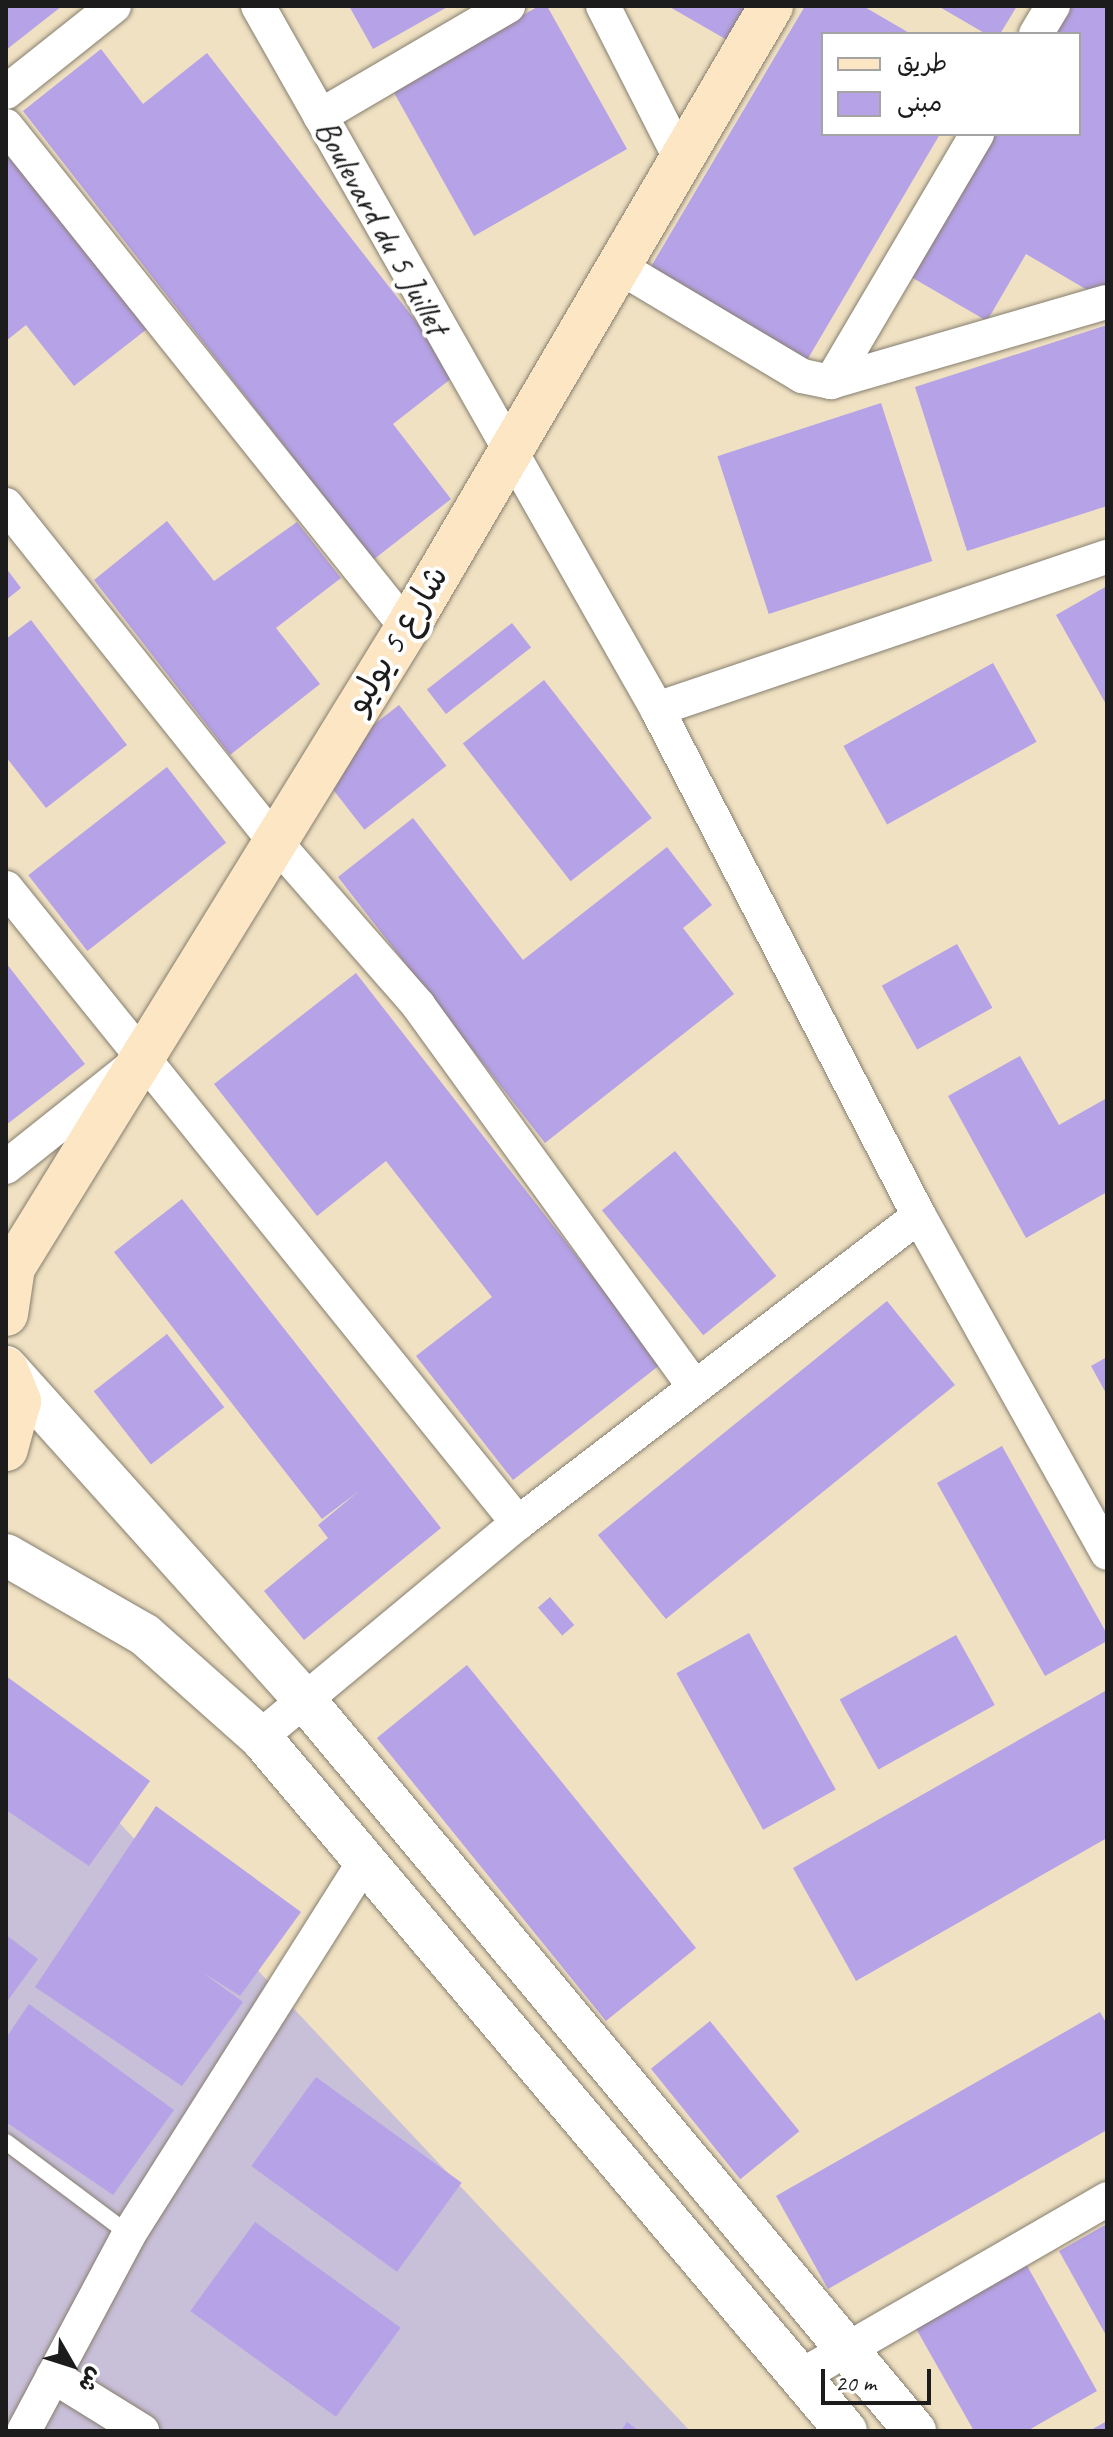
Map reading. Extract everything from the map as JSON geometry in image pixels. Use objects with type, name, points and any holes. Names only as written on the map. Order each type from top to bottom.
[{"type":"main road","name":"شارع 5 يوليو","points":[[6,1314],[10,1273],[143,1058],[272,838],[407,628],[506,448],[771,6]]},
{"type":"main road","points":[[6,1368],[19,1401],[6,1449]]},
{"type":"street","points":[[6,92],[114,6]]},
{"type":"street","name":"Boulevard du 5 Juillet","points":[[258,6],[506,448],[657,709],[919,1216],[1107,1553]]},
{"type":"street","points":[[320,116],[508,6]]},
{"type":"street","points":[[603,6],[680,158]]},
{"type":"street","points":[[1037,32],[1053,6]]},
{"type":"street","points":[[6,126],[407,628]]},
{"type":"street","points":[[831,382],[976,136]]},
{"type":"street","points":[[616,265],[802,376],[831,382],[1107,302]]},
{"type":"street","points":[[6,505],[272,838],[418,1005],[693,1385]]},
{"type":"street","points":[[657,709],[1107,557]]},
{"type":"street","points":[[6,888],[518,1523]]},
{"type":"street","points":[[6,1167],[143,1058]]},
{"type":"street","points":[[260,1737],[303,1698],[518,1523],[693,1385],[919,1216]]},
{"type":"street","points":[[6,1368],[303,1698],[851,2346],[915,2431]]},
{"type":"street","points":[[8,1562],[145,1635],[260,1737],[846,2431]]},
{"type":"street","points":[[24,2431],[129,2234],[365,1861]]},
{"type":"street","points":[[801,2376],[1107,2199]]},
{"type":"street","points":[[53,2376],[142,2431]]},
{"type":"lane","points":[[6,2142],[129,2234]]},
{"type":"shaded area","points":[[6,1702],[690,2431],[6,2431]]},
{"type":"building","points":[[6,6],[62,6],[6,50]]},
{"type":"building","points":[[349,6],[449,6],[373,49]]},
{"type":"building","points":[[539,6],[547,6],[627,149],[474,236],[392,89]]},
{"type":"building","points":[[668,6],[765,6],[741,48]]},
{"type":"building","points":[[805,6],[863,6],[908,32],[821,32],[821,136],[939,136],[806,362],[649,270]]},
{"type":"building","points":[[938,6],[1017,6],[1001,32],[983,32]]},
{"type":"building","points":[[1064,6],[1107,6],[1107,287],[1101,298],[1026,254],[987,321],[906,274],[988,136],[1081,136],[1081,32],[1049,32]]},
{"type":"building","points":[[101,49],[143,104],[207,53],[457,374],[393,424],[451,499],[373,560],[23,111]]},
{"type":"building","points":[[6,148],[147,329],[74,386],[26,325],[6,341]]},
{"type":"building","points":[[1107,325],[1107,506],[967,551],[915,387]]},
{"type":"building","points":[[881,403],[932,561],[769,614],[717,456]]},
{"type":"building","points":[[167,521],[214,581],[297,522],[341,578],[276,628],[320,684],[230,755],[94,580]]},
{"type":"building","points":[[6,568],[21,588],[6,600]]},
{"type":"building","points":[[1107,586],[1107,706],[1056,615]]},
{"type":"building","points":[[31,620],[127,745],[46,808],[6,757],[6,639]]},
{"type":"building","points":[[512,623],[531,647],[446,714],[427,689]]},
{"type":"building","points":[[993,663],[1037,742],[887,825],[843,746]]},
{"type":"building","points":[[544,680],[652,818],[571,881],[463,743]]},
{"type":"building","points":[[399,705],[446,766],[364,830],[317,769]]},
{"type":"building","points":[[167,767],[226,843],[87,951],[28,875]]},
{"type":"building","points":[[413,818],[523,960],[667,847],[712,905],[683,928],[734,994],[545,1143],[338,877]]},
{"type":"building","points":[[957,944],[992,1008],[917,1050],[882,986]]},
{"type":"building","points":[[6,963],[85,1064],[6,1125]]},
{"type":"building","points":[[356,973],[661,1364],[513,1480],[416,1356],[492,1297],[386,1161],[317,1216],[214,1084]]},
{"type":"building","points":[[1020,1056],[1059,1125],[1107,1098],[1107,1192],[1026,1238],[948,1096]]},
{"type":"building","points":[[675,1151],[776,1276],[703,1335],[602,1210]]},
{"type":"building","points":[[182,1199],[441,1528],[304,1640],[264,1591],[328,1538],[318,1525],[359,1491],[322,1519],[114,1252]]},
{"type":"building","points":[[887,1301],[955,1385],[666,1619],[598,1535]]},
{"type":"building","points":[[167,1334],[224,1407],[151,1465],[94,1391]]},
{"type":"building","points":[[1107,1357],[1107,1395],[1091,1366]]},
{"type":"building","points":[[1002,1446],[1107,1634],[1107,1641],[1045,1676],[937,1483]]},
{"type":"building","points":[[550,1597],[574,1625],[562,1635],[538,1607]]},
{"type":"building","points":[[749,1633],[836,1790],[763,1830],[676,1673]]},
{"type":"building","points":[[956,1635],[995,1705],[878,1769],[840,1699]]},
{"type":"building","points":[[467,1665],[696,1948],[606,2021],[377,1738]]},
{"type":"building","points":[[6,1676],[150,1781],[89,1866],[6,1810]]},
{"type":"building","points":[[1107,1690],[1107,1838],[856,1981],[793,1868]]},
{"type":"building","points":[[156,1806],[301,1912],[240,1996],[202,1972],[243,2002],[182,2086],[35,1987]]},
{"type":"building","points":[[6,1935],[38,1959],[6,2003]]},
{"type":"building","points":[[29,2004],[174,2110],[113,2195],[6,2122],[6,2038]]},
{"type":"building","points":[[1100,2012],[1107,2024],[1107,2130],[828,2289],[776,2196]]},
{"type":"building","points":[[710,2021],[799,2131],[740,2179],[651,2069]]},
{"type":"building","points":[[316,2077],[462,2183],[397,2272],[251,2166]]},
{"type":"building","points":[[255,2222],[401,2328],[336,2417],[190,2311]]},
{"type":"building","points":[[1107,2224],[1107,2337],[1059,2251]]},
{"type":"building","points":[[1025,2262],[1097,2391],[1027,2431],[974,2431],[914,2325]]},
{"type":"building","points":[[1107,2421],[1107,2431],[1089,2431]]},
{"type":"building","points":[[627,2422],[639,2431],[621,2431]]}]
